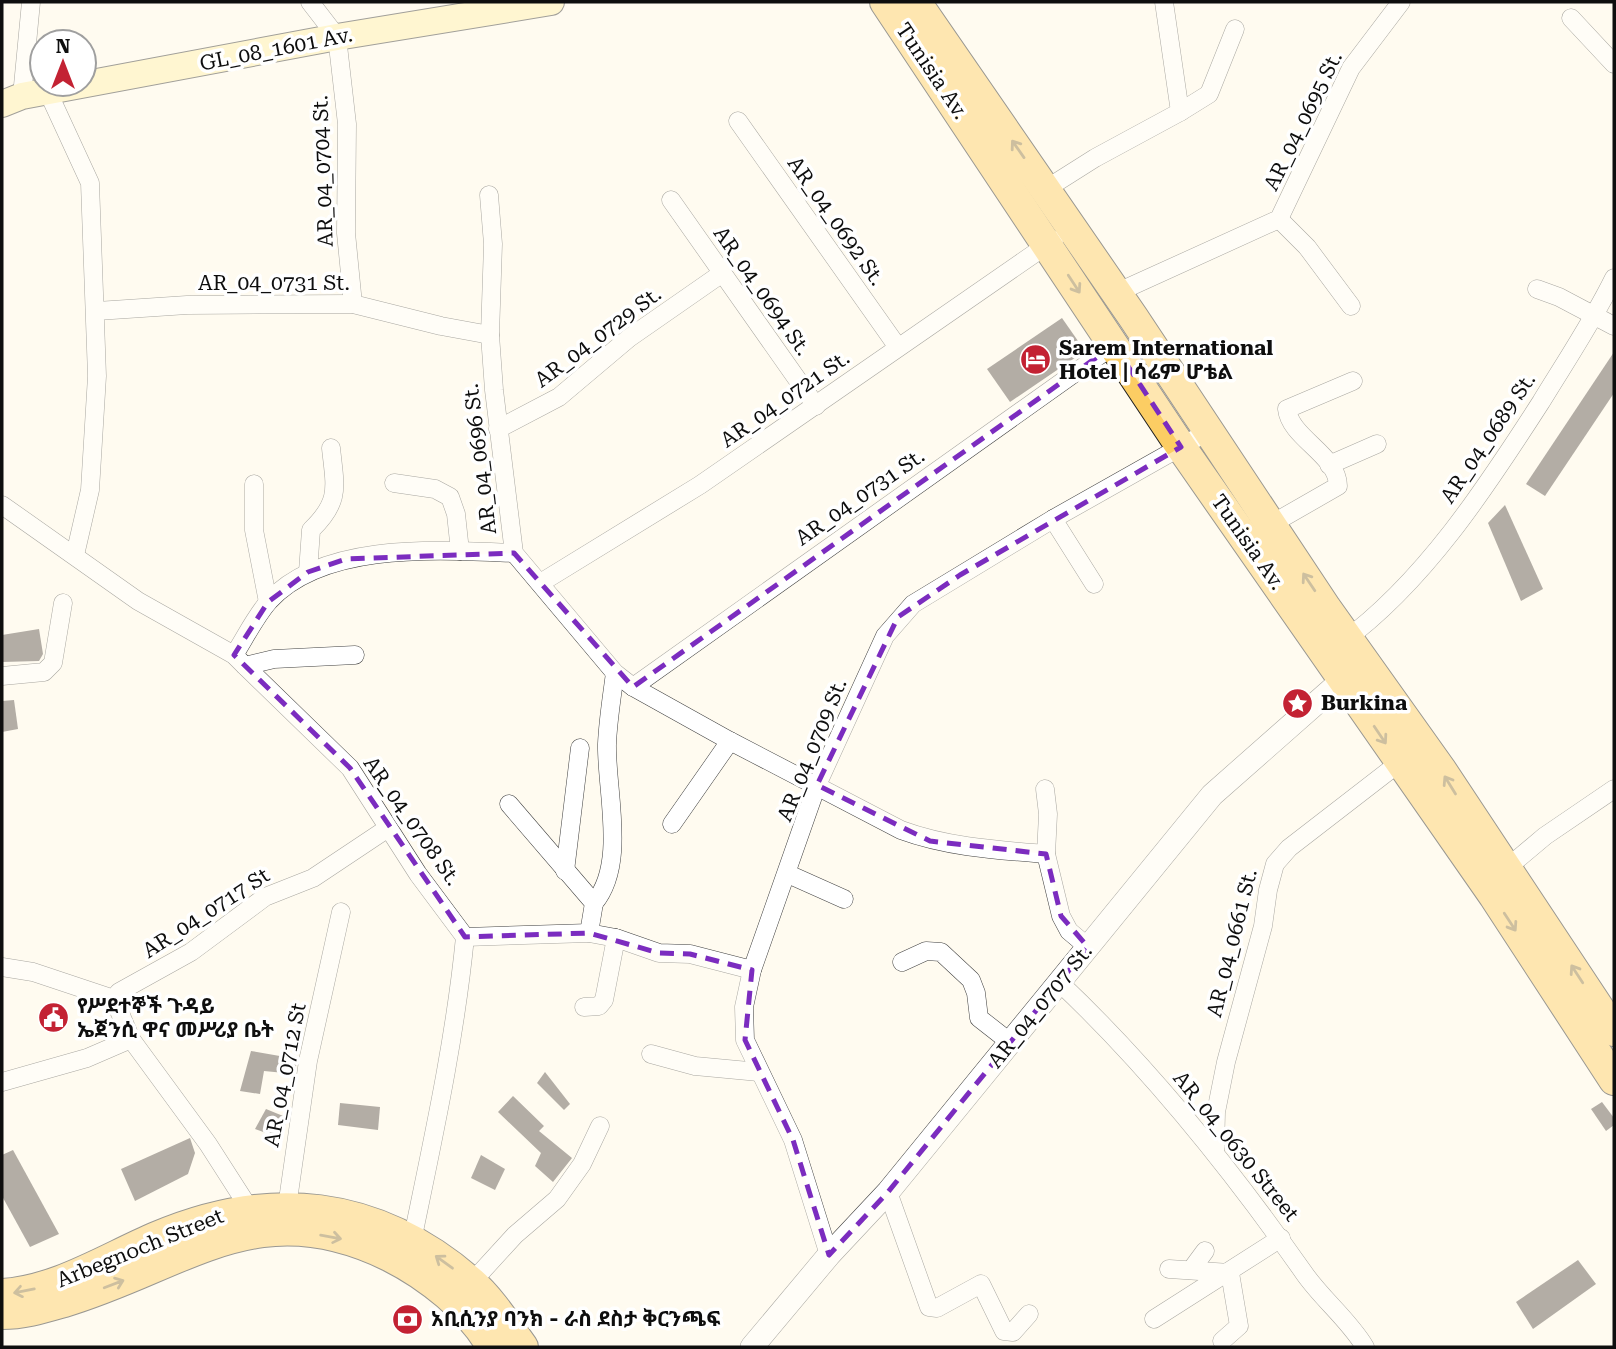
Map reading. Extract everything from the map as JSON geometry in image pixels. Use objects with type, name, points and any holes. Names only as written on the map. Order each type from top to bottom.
[{"type":"main road","name":"GL_08_1601 Av.","points":[[98,82],[337,37],[551,2]]},
{"type":"main road","name":"Tunisia Av.","points":[[885,2],[1060,236],[1116,293],[1270,525],[1352,659],[1507,868],[1614,1031]]},
{"type":"main road","name":"Tunisia Av.","points":[[916,2],[1046,189],[1060,236],[1114,345],[1181,447],[1325,654],[1352,659]]},
{"type":"main road","name":"Tunisia Av.","points":[[1352,659],[1399,763],[1494,897],[1614,1080]]},
{"type":"main road","name":"Arbegnoch Street","points":[[2,1294],[47,1286],[178,1229],[249,1208],[287,1207],[351,1217],[412,1241],[472,1282],[523,1347]]},
{"type":"main road","name":"Arbegnoch Street","points":[[2,1314],[34,1311],[82,1297],[221,1239],[256,1232],[310,1233],[355,1241],[421,1274],[452,1300],[492,1347]]},
{"type":"street","points":[[12,100],[31,2]]},
{"type":"street","points":[[310,2],[337,37]]},
{"type":"street","points":[[1164,2],[1180,112]]},
{"type":"street","name":"AR_04_0695 St.","points":[[1116,293],[1279,219],[1351,68],[1401,2]]},
{"type":"street","points":[[1571,18],[1614,64]]},
{"type":"street","points":[[1046,189],[1209,93],[1235,29]]},
{"type":"street","name":"AR_04_0704 St.","points":[[337,37],[347,124],[346,233],[353,304]]},
{"type":"street","points":[[51,98],[90,183],[97,311],[97,376],[90,490],[75,555]]},
{"type":"street","name":"AR_04_0692 St.","points":[[738,121],[897,346]]},
{"type":"street","name":"AR_04_0696 St.","points":[[489,195],[493,244],[490,335],[498,429],[514,553],[542,582],[615,673],[633,687],[730,741],[901,830],[930,841],[1046,854]]},
{"type":"street","name":"AR_04_0694 St.","points":[[671,200],[816,406]]},
{"type":"street","points":[[1279,219],[1307,247],[1351,306]]},
{"type":"street","name":"AR_04_0721 St.","points":[[542,582],[700,485],[816,406],[897,346],[1060,236]]},
{"type":"street","name":"AR_04_0729 St.","points":[[498,429],[559,397],[629,338],[721,274]]},
{"type":"street","name":"AR_04_0689 St.","points":[[1352,659],[1409,580],[1481,495],[1608,322],[1614,278]]},
{"type":"street","points":[[1537,289],[1581,307],[1608,322]]},
{"type":"street","name":"AR_04_0731 St.","points":[[97,311],[187,305],[353,304],[490,335]]},
{"type":"street","name":"AR_04_0731 St.","points":[[633,687],[1114,345]]},
{"type":"street","points":[[1270,525],[1338,486],[1329,465],[1294,424],[1287,409],[1353,381]]},
{"type":"street","name":"AR_04_0709 St.","points":[[830,1255],[793,1140],[745,1040],[743,1025],[752,970],[817,786],[885,636],[898,617],[913,604],[1053,519],[1209,431]]},
{"type":"street","points":[[1329,465],[1377,444]]},
{"type":"street","points":[[308,572],[311,530],[329,512],[334,500],[331,448]]},
{"type":"street","points":[[394,483],[435,489],[450,497],[456,514],[460,551]]},
{"type":"street","points":[[254,484],[254,530],[268,602]]},
{"type":"street","name":"AR_04_0708 St.","points":[[2,505],[138,601],[239,660],[350,768],[388,828],[465,937]]},
{"type":"street","points":[[1053,519],[1094,584]]},
{"type":"street","points":[[355,655],[239,660],[268,602],[308,572],[346,559],[460,551],[514,553]]},
{"type":"street","points":[[2,676],[44,671],[53,663],[63,603]]},
{"type":"street","name":"AR_04_0707 St.","points":[[752,1347],[888,1192],[1212,796],[1352,659]]},
{"type":"street","points":[[589,933],[594,903],[606,886],[612,829],[607,742],[615,673]]},
{"type":"street","points":[[672,824],[730,741]]},
{"type":"street","points":[[565,871],[580,748]]},
{"type":"street","name":"AR_04_0661 St.","points":[[1215,1150],[1216,1112],[1226,1062],[1263,926],[1275,864],[1289,848],[1399,763]]},
{"type":"street","points":[[1045,789],[1046,854],[1062,916],[1069,930],[1088,947]]},
{"type":"street","points":[[1507,868],[1545,836],[1614,789]]},
{"type":"street","points":[[509,804],[594,903]]},
{"type":"street","name":"AR_04_0717 St","points":[[117,996],[191,952],[265,897],[313,878],[388,828]]},
{"type":"street","points":[[788,874],[844,900]]},
{"type":"street","name":"AR_04_0712 St","points":[[287,1207],[308,1061],[341,912]]},
{"type":"street","points":[[412,1241],[443,1099],[458,1009],[465,937],[589,933],[616,938],[659,953],[690,954],[752,970]]},
{"type":"street","points":[[584,1007],[599,1006],[604,1000],[616,938]]},
{"type":"street","points":[[902,962],[926,951],[942,952],[971,980],[976,993],[979,1017],[1011,1043]]},
{"type":"street","points":[[2,967],[117,996],[131,1039],[208,1144],[249,1208]]},
{"type":"street","name":"AR_04_0630 Street","points":[[1060,983],[1100,1021],[1215,1150],[1281,1238],[1305,1275],[1364,1347]]},
{"type":"street","points":[[2,1082],[87,1058],[131,1039]]},
{"type":"street","points":[[652,1054],[695,1066],[759,1072]]},
{"type":"street","points":[[472,1282],[514,1236],[557,1199],[586,1157],[600,1126]]},
{"type":"street","points":[[888,1192],[929,1307],[937,1308],[981,1284],[1004,1331],[1013,1332],[1029,1314]]},
{"type":"street","points":[[1154,1320],[1281,1238]]},
{"type":"street","points":[[1191,1270],[1205,1251]]},
{"type":"street","points":[[1169,1269],[1230,1273]]},
{"type":"street","points":[[1222,1341],[1239,1326],[1230,1273]]},
{"type":"highlighted area","points":[[1114,345],[1181,447],[960,575],[898,617],[817,785],[930,841],[1046,854],[1061,916],[1088,947],[888,1192],[829,1255],[793,1140],[745,1040],[752,970],[690,954],[659,953],[589,933],[465,937],[350,768],[234,655],[268,602],[308,572],[346,559],[514,553],[633,687]]},
{"type":"building","name":"Sarem International Hotel | ሳሬም ሆቴል","points":[[1062,318],[1085,351],[1010,402],[987,369]]},
{"type":"building","points":[[1614,352],[1614,393],[1545,496],[1526,484]]},
{"type":"building","points":[[1505,505],[1543,589],[1521,601],[1488,523]]},
{"type":"building","points":[[39,629],[43,654],[39,661],[2,662],[2,635]]},
{"type":"building","points":[[14,700],[18,729],[2,732],[2,701]]},
{"type":"building","points":[[251,1051],[297,1059],[295,1074],[264,1071],[260,1094],[240,1091]]},
{"type":"building","points":[[545,1072],[570,1104],[564,1110],[537,1083]]},
{"type":"building","points":[[513,1096],[544,1126],[539,1131],[572,1158],[553,1182],[535,1166],[541,1153],[498,1112]]},
{"type":"building","points":[[1602,1102],[1614,1118],[1614,1125],[1606,1131],[1591,1109]]},
{"type":"building","points":[[340,1103],[380,1107],[378,1130],[338,1125]]},
{"type":"building","points":[[266,1109],[288,1118],[280,1138],[255,1129]]},
{"type":"building","points":[[190,1138],[195,1153],[188,1174],[135,1201],[121,1169]]},
{"type":"building","points":[[13,1150],[59,1234],[30,1247],[2,1196],[2,1155]]},
{"type":"building","points":[[481,1155],[505,1169],[495,1190],[471,1178]]},
{"type":"building","points":[[1578,1260],[1596,1284],[1533,1329],[1516,1302]]},
{"type":"place","name":"Sarem International Hotel | ሳሬም ሆቴል","points":[[1036,360]]},
{"type":"place","name":"Burkina","points":[[1298,703]]},
{"type":"place","name":"የሥደተኞች ጉዳይ ኤጀንሲ ዋና መሥሪያ ቤት","points":[[54,1018]]},
{"type":"place","name":"አቢሲንያ ባንክ - ራስ ደስታ ቅርንጫፍ","points":[[408,1319]]}]
